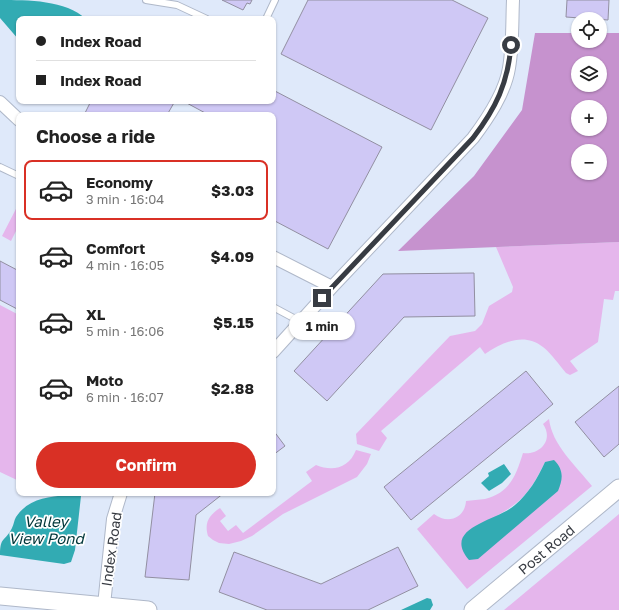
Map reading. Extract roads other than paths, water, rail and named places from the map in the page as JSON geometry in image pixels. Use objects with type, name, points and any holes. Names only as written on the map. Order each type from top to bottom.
[{"type":"street","points":[[276,349],[332,287],[473,138],[487,120],[499,97],[509,69],[513,0]]},
{"type":"street","points":[[0,102],[16,117]]},
{"type":"street","points":[[276,259],[332,287]]},
{"type":"street","name":"Post Road","points":[[473,610],[619,488]]},
{"type":"street","name":"Index Road","points":[[104,605],[113,520],[121,496]]},
{"type":"street","points":[[0,596],[148,610]]},
{"type":"lane","points":[[146,0],[177,5],[201,16]]},
{"type":"lane","points":[[267,16],[275,0]]},
{"type":"lane","points":[[0,167],[16,175]]},
{"type":"lane","points":[[276,309],[301,322]]},
{"type":"water","points":[[0,0],[46,2],[68,8],[82,16],[16,16],[16,37],[0,18]]},
{"type":"water","points":[[554,460],[560,467],[562,475],[558,491],[478,559],[469,560],[462,549],[462,540],[467,532],[475,526],[507,511],[515,505],[532,485],[545,462]]},
{"type":"water","points":[[504,464],[511,474],[502,483],[489,491],[481,483],[489,476],[488,473]]},
{"type":"water","name":"Valley View Pond","points":[[81,496],[75,550],[71,562],[64,564],[0,555],[2,542],[13,527],[15,518],[21,511],[26,506],[38,500],[52,497]]},
{"type":"water","points":[[427,598],[431,599],[433,605],[430,610],[401,610]]}]
